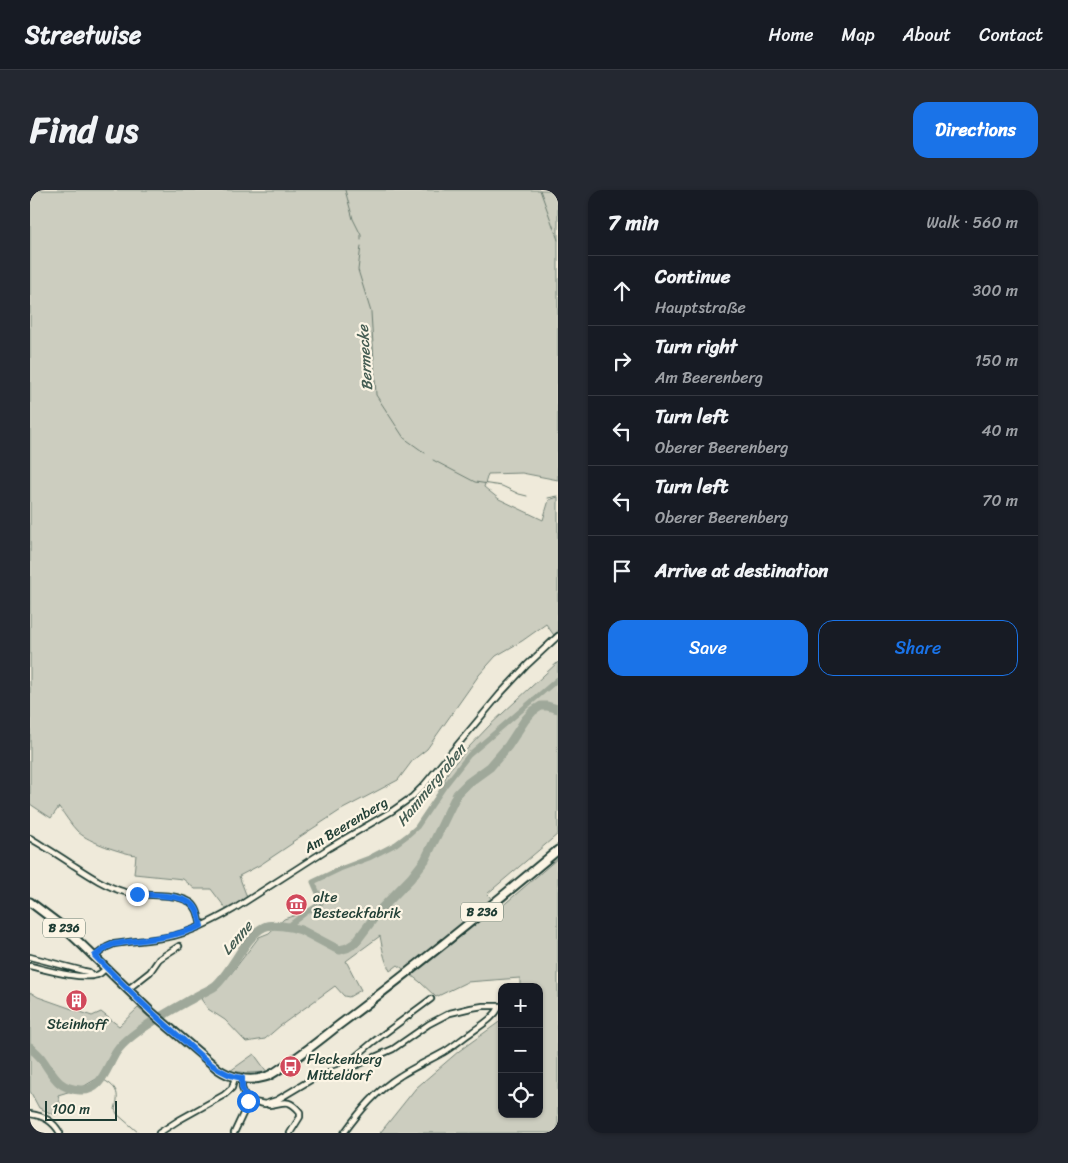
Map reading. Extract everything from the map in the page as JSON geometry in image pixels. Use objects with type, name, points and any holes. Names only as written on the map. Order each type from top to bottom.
[{"type":"main road","name":"B 236","points":[[30,902],[63,927],[95,956],[150,1012],[218,1069],[228,1075],[239,1078],[262,1078],[276,1072],[316,1044],[416,966],[558,850]]},
{"type":"street","name":"Am Beerenberg","points":[[95,956],[114,944],[172,936],[201,926],[234,909],[409,799],[424,785],[500,694],[558,636]]},
{"type":"street","points":[[30,838],[98,880],[119,890],[175,897],[190,902],[197,910],[201,926]]},
{"type":"street","points":[[127,990],[150,972],[159,960],[178,947]]},
{"type":"street","points":[[30,957],[89,972],[93,976]]},
{"type":"street","points":[[30,966],[78,976],[98,975],[106,968]]},
{"type":"street","points":[[341,1069],[373,1042],[431,999]]},
{"type":"street","points":[[265,1104],[277,1100],[314,1078],[357,1065],[393,1050],[429,1024],[450,1014],[470,1008],[498,1006]]},
{"type":"street","points":[[344,1133],[362,1109],[389,1083],[444,1052],[491,1019],[498,1010]]},
{"type":"street","points":[[234,1133],[248,1106],[248,1101],[239,1078]]},
{"type":"street","points":[[159,1133],[224,1095],[239,1078]]},
{"type":"street","points":[[248,1101],[269,1106],[284,1102],[291,1104],[300,1112],[300,1116],[290,1133]]},
{"type":"street","points":[[30,1114],[51,1121],[60,1133]]},
{"type":"shaded area","points":[[30,190],[558,190],[558,480],[522,473],[488,474],[484,487],[499,499],[543,520],[549,500],[558,497],[558,641],[546,624],[496,656],[479,675],[427,749],[413,760],[398,780],[341,810],[260,865],[239,876],[247,897],[227,910],[211,889],[195,889],[183,879],[134,874],[136,855],[122,852],[83,836],[59,807],[51,818],[30,804]]},
{"type":"shaded area","points":[[558,662],[558,834],[487,894],[500,908],[558,858],[558,1133],[380,1133],[416,1088],[459,1051],[498,1023],[498,1118],[543,1118],[543,983],[520,983],[520,978],[467,982],[436,997],[398,965],[390,971],[380,936],[346,961],[361,990],[349,997],[344,996],[335,986],[265,1039],[246,1042],[225,1020],[208,1009],[201,999],[230,975],[259,937],[269,933],[284,919],[320,905],[321,900],[313,882],[396,844],[417,827],[437,796],[449,770],[489,726]]},
{"type":"shaded area","points":[[30,992],[38,997],[92,1016],[101,1012],[119,1026],[138,1008],[152,1020],[128,1036],[115,1049],[98,1078],[81,1088],[58,1095],[62,1112],[55,1115],[39,1108],[30,1091]]},
{"type":"shaded area","points":[[254,1054],[267,1072],[230,1071]]},
{"type":"waterway","name":"Bermecke","points":[[345,190],[353,219],[361,235],[361,240]]},
{"type":"waterway","points":[[540,190],[558,240]]},
{"type":"waterway","name":"Bermecke","points":[[361,246],[358,270],[371,312],[376,395],[404,438],[425,453]]},
{"type":"waterway","name":"Bermecke","points":[[433,460],[475,482],[502,486],[527,496]]},
{"type":"waterway","name":"Bermecke","points":[[548,498],[558,496]]},
{"type":"waterway","name":"Hammergraben","points":[[285,927],[321,903],[313,882],[396,844],[417,827],[444,787],[469,755],[558,679]]},
{"type":"waterway","name":"Lenne","points":[[30,1047],[60,1083],[72,1089],[80,1090],[94,1087],[123,1044],[165,1014],[215,986],[251,938],[264,927],[277,925],[301,930],[340,950],[355,943],[380,910],[411,878],[425,860],[457,794],[468,783],[490,767],[533,711],[541,706],[558,709]]},
{"type":"waterway","points":[[102,1079],[116,1091],[115,1109],[117,1114],[139,1133]]},
{"type":"place","name":"alte Besteckfabrik","points":[[297,905]]},
{"type":"place","name":"Steinhoff","points":[[77,1001]]},
{"type":"place","name":"Fleckenberg Mitteldorf","points":[[291,1067]]},
{"type":"route","points":[[137,894],[175,897],[190,902],[197,910],[201,926],[172,936],[114,944],[95,956],[135,998],[200,1055],[223,1072],[233,1077],[242,1078],[242,1088],[248,1101]]}]
